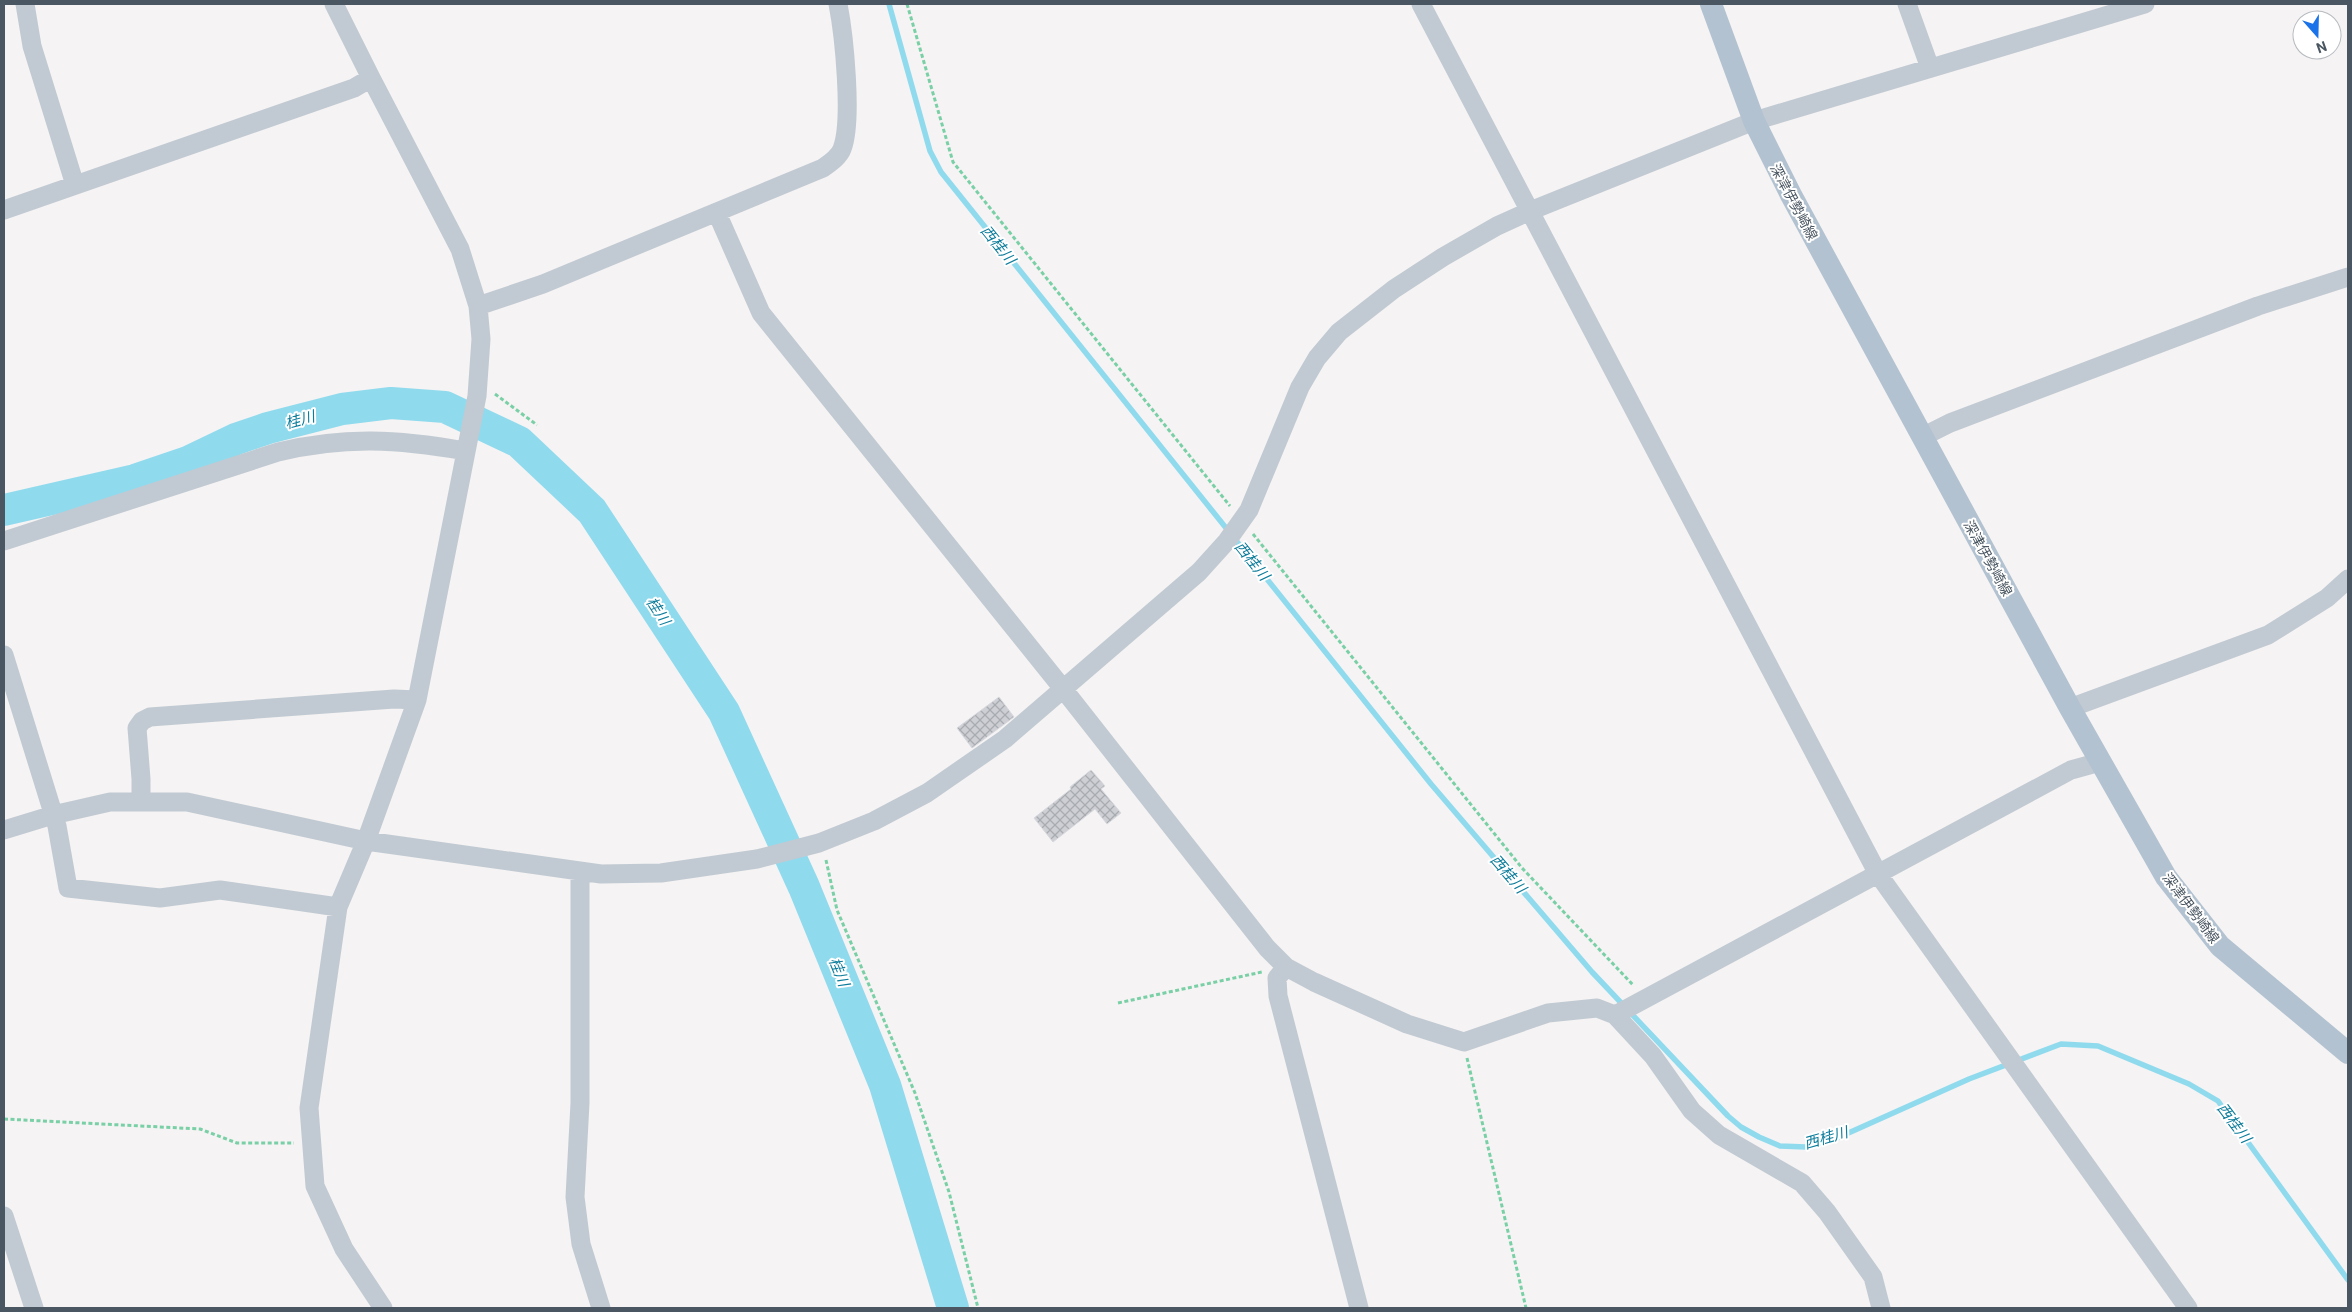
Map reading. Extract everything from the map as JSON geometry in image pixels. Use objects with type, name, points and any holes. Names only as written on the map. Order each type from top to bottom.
[{"type":"main road","name":"深津伊勢崎線","points":[[1711,4],[1754,121],[1818,246],[2070,708],[2166,877],[2220,946],[2348,1053]]},
{"type":"street","points":[[25,4],[32,46],[75,185]]},
{"type":"street","points":[[337,4],[371,78],[460,249],[478,306],[481,357],[477,392],[417,700],[366,841],[338,907],[309,1108],[314,1186],[344,1249],[383,1308]]},
{"type":"street","points":[[478,306],[543,284],[823,168],[841,152],[848,122],[838,4]]},
{"type":"street","points":[[1421,4],[1878,874],[2188,1308]]},
{"type":"street","points":[[1907,4],[1930,68]]},
{"type":"street","points":[[4,830],[53,815],[110,802],[141,800],[187,802],[366,841],[601,874],[661,873],[757,859],[815,845],[874,821],[927,793],[1005,739],[1180,590],[1235,530],[1260,486],[1300,387],[1326,346],[1358,316],[1410,278],[1470,240],[1530,211],[1754,121],[2145,4]]},
{"type":"street","points":[[4,210],[354,88],[371,78]]},
{"type":"street","points":[[717,213],[760,313],[1064,690],[1267,948],[1286,967],[1314,982],[1406,1024],[1464,1042],[1548,1013],[1629,1007],[2071,770],[2100,762]]},
{"type":"street","points":[[1922,437],[1950,423],[2230,316],[2348,277]]},
{"type":"street","points":[[4,541],[278,452],[314,443],[353,440],[395,441],[466,447]]},
{"type":"street","points":[[2070,708],[2268,635],[2328,598],[2348,579]]},
{"type":"street","points":[[4,655],[57,826],[68,888],[160,898],[220,890],[338,907]]},
{"type":"street","points":[[141,800],[136,728],[142,721],[150,717],[394,699],[417,700]]},
{"type":"street","points":[[580,872],[580,1104],[575,1198],[581,1244],[601,1308]]},
{"type":"street","points":[[1286,967],[1277,978],[1278,996],[1359,1308]]},
{"type":"street","points":[[1629,1007],[1653,1056],[1692,1111],[1720,1135],[1802,1184],[1827,1212],[1873,1277],[1881,1308]]},
{"type":"street","points":[[4,1216],[34,1308]]},
{"type":"path","points":[[906,4],[953,162],[1235,530],[1522,868],[1629,1007]]},
{"type":"path","points":[[477,392],[496,395],[537,426]]},
{"type":"path","points":[[815,845],[826,863],[837,910],[918,1102],[949,1192],[978,1308]]},
{"type":"path","points":[[1118,1003],[1286,967]]},
{"type":"path","points":[[1464,1042],[1526,1308]]},
{"type":"path","points":[[4,1119],[200,1129],[237,1143],[312,1143]]},
{"type":"building","points":[[999,697],[1014,717],[972,748],[957,728]]},
{"type":"building","points":[[1091,770],[1105,786],[1101,789],[1121,813],[1107,824],[1095,809],[1053,842],[1034,818],[1071,789],[1070,787]]},
{"type":"waterway","name":"西桂川","points":[[889,4],[930,151],[941,172],[1431,784],[1592,972],[1728,1116],[1741,1127],[1780,1146],[1806,1147],[1835,1139],[1969,1079],[2061,1044],[2098,1046],[2189,1084],[2218,1101],[2348,1280]]},
{"type":"waterway","name":"桂川","points":[[4,510],[135,480],[188,462],[236,439],[268,428],[342,409],[391,403],[445,407],[519,442],[592,511],[724,712],[804,887],[885,1085],[953,1308]]}]
